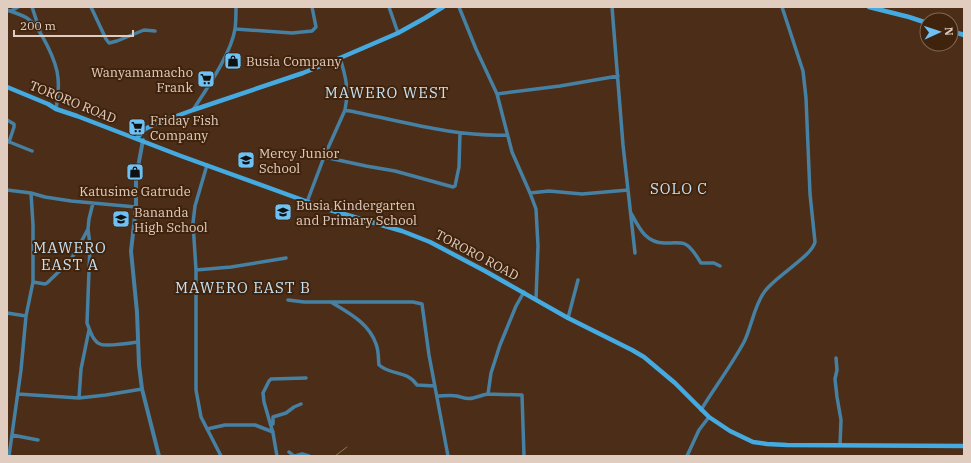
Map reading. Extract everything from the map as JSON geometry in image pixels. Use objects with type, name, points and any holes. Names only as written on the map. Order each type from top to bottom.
[{"type":"main road","points":[[137,138],[142,131],[149,127],[193,110],[303,73],[340,58],[398,33],[443,7]]},
{"type":"main road","points":[[869,7],[919,20]]},
{"type":"main road","name":"TORORO ROAD","points":[[7,87],[48,104],[56,109],[144,140],[340,214],[389,227],[418,237],[450,252],[524,292],[568,318],[632,350],[675,383],[701,410],[730,431],[753,442],[781,445],[964,446]]},
{"type":"street","points":[[9,11],[18,7]]},
{"type":"street","points":[[32,7],[40,32],[48,47],[58,73],[59,93],[56,109]]},
{"type":"street","points":[[91,7],[108,42],[117,41],[144,30],[155,31]]},
{"type":"street","points":[[193,110],[212,81],[231,45],[235,29],[236,7]]},
{"type":"street","points":[[235,29],[292,33],[312,31],[316,27],[312,7]]},
{"type":"street","points":[[389,7],[398,33]]},
{"type":"street","points":[[460,7],[497,94],[507,135],[516,163],[530,193],[536,212],[538,236],[536,299]]},
{"type":"street","points":[[612,7],[628,190],[636,253]]},
{"type":"street","points":[[701,410],[744,342],[764,292],[807,254],[814,246],[815,242],[810,194],[806,98],[803,71],[782,7]]},
{"type":"street","points":[[9,11],[28,18],[40,32]]},
{"type":"street","points":[[307,202],[324,157],[345,110],[348,99],[347,79],[340,58]]},
{"type":"street","points":[[497,94],[567,85],[618,76]]},
{"type":"street","points":[[345,110],[460,133],[507,135]]},
{"type":"street","points":[[7,120],[14,124],[14,128],[8,141],[32,151]]},
{"type":"street","points":[[324,157],[395,171],[453,187],[455,186],[459,167],[460,133]]},
{"type":"street","points":[[144,140],[136,178],[136,207],[132,251],[139,365],[142,389],[159,456]]},
{"type":"street","points":[[207,165],[193,216],[196,270],[196,390],[201,417],[221,456]]},
{"type":"street","points":[[7,190],[31,193],[45,197],[136,207]]},
{"type":"street","points":[[530,193],[549,191],[582,194],[628,190]]},
{"type":"street","points":[[9,456],[18,394],[26,316],[33,282],[33,225],[31,193]]},
{"type":"street","points":[[93,203],[88,229],[90,245],[87,324],[94,339],[102,345],[138,342]]},
{"type":"street","points":[[630,210],[642,232],[648,238],[663,243],[684,244],[693,250],[702,263],[714,263],[720,266]]},
{"type":"street","points":[[33,282],[45,284],[59,273],[70,261],[88,229]]},
{"type":"street","points":[[196,270],[231,267],[286,258]]},
{"type":"street","points":[[568,318],[578,280]]},
{"type":"street","points":[[488,394],[491,372],[500,345],[516,306],[524,292]]},
{"type":"street","points":[[288,300],[304,302],[413,302],[422,304],[429,355],[448,456]]},
{"type":"street","points":[[330,301],[361,321],[367,328],[377,345],[379,365],[395,373],[405,374],[413,379],[417,385],[435,386]]},
{"type":"street","points":[[7,313],[26,316]]},
{"type":"street","points":[[79,398],[81,369],[89,329]]},
{"type":"street","points":[[836,358],[836,397],[841,420],[840,445]]},
{"type":"street","points":[[277,456],[263,393],[271,379],[306,378]]},
{"type":"street","points":[[18,394],[79,398],[142,389]]},
{"type":"street","points":[[437,396],[459,396],[464,399],[488,394],[522,395],[524,456]]},
{"type":"street","points":[[273,433],[273,417],[286,413],[301,404]]},
{"type":"street","points":[[687,456],[699,430],[709,416]]},
{"type":"street","points":[[207,429],[225,425],[255,425],[273,433]]},
{"type":"street","points":[[12,435],[38,440]]},
{"type":"street","points":[[289,452],[294,456],[302,454],[309,456]]},
{"type":"waterway","points":[[335,456],[347,447]]},
{"type":"place","name":"Busia Company","points":[[233,61]]},
{"type":"place","name":"Wanyamamacho Frank","points":[[206,79]]},
{"type":"place","name":"Friday Fish Company","points":[[137,127]]},
{"type":"place","name":"Mercy Junior School","points":[[246,160]]},
{"type":"place","name":"Katusime Gatrude","points":[[135,172]]},
{"type":"place","name":"Busia Kindergarten and Primary School","points":[[283,212]]},
{"type":"place","name":"Bananda High School","points":[[121,219]]},
{"type":"district","name":"MAWERO WEST","points":[[387,92]]},
{"type":"district","name":"SOLO C","points":[[679,188]]},
{"type":"district","name":"MAWERO EAST A","points":[[70,256]]},
{"type":"district","name":"MAWERO EAST B","points":[[243,287]]}]
